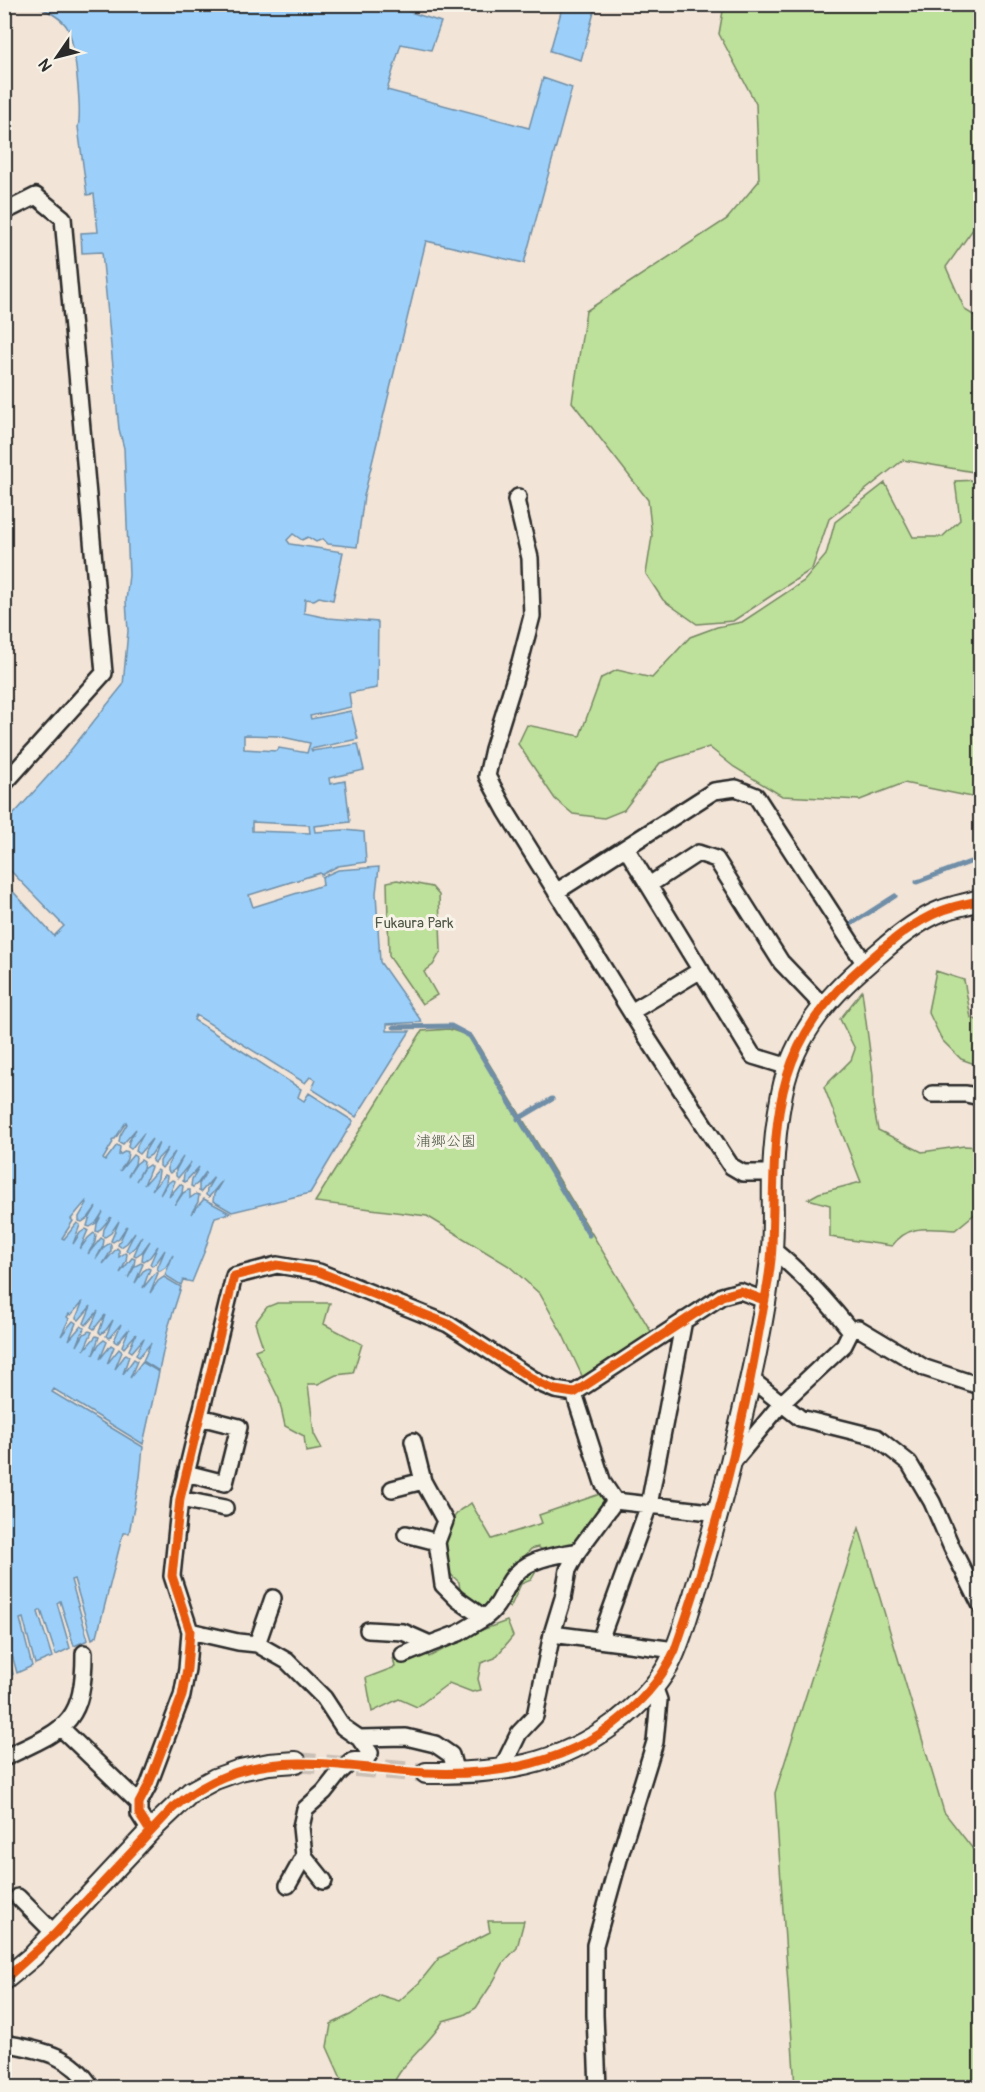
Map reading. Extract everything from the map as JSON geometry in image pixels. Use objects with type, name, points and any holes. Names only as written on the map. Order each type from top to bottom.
[{"type":"street","points":[[4,212],[36,196],[63,218],[104,673],[4,784]]},
{"type":"street","points":[[518,496],[516,500],[530,558],[532,616],[487,776],[506,811],[631,1012],[731,1166],[743,1173],[773,1173]]},
{"type":"street","points":[[556,892],[714,791],[736,788],[756,796],[865,964]]},
{"type":"street","points":[[626,848],[753,1056],[789,1067]]},
{"type":"street","points":[[648,885],[698,853],[716,859],[782,962],[823,1006]]},
{"type":"street","points":[[426,1773],[501,1770],[541,1762],[596,1737],[634,1709],[668,1665],[675,1650],[719,1513],[751,1379],[772,1249],[773,1173],[782,1093],[789,1067],[803,1035],[823,1006],[843,983],[905,931],[940,911],[981,900]]},
{"type":"street","points":[[631,1012],[701,970]]},
{"type":"street","points":[[932,1094],[966,1094],[981,1097]]},
{"type":"street","points":[[772,1249],[791,1264],[824,1297],[851,1331]]},
{"type":"street","points":[[150,1831],[139,1814],[139,1803],[149,1784],[182,1696],[190,1631],[172,1576],[180,1499],[234,1276],[277,1265],[319,1272],[448,1324],[539,1383],[555,1390],[573,1393],[722,1296],[740,1291],[764,1300]]},
{"type":"street","points":[[600,1640],[649,1505],[684,1320]]},
{"type":"street","points":[[730,1466],[781,1404],[844,1345],[851,1331],[858,1328],[925,1368],[981,1386]]},
{"type":"street","points":[[751,1379],[800,1418],[876,1437],[909,1463],[932,1502],[952,1548],[981,1604]]},
{"type":"street","points":[[573,1393],[603,1483],[615,1501],[719,1513]]},
{"type":"street","points":[[186,1473],[225,1483],[239,1427],[200,1417]]},
{"type":"street","points":[[413,1441],[423,1481],[445,1521],[437,1542],[442,1585],[484,1618]]},
{"type":"street","points":[[392,1489],[423,1481]]},
{"type":"street","points":[[180,1499],[225,1508]]},
{"type":"street","points":[[501,1770],[519,1733],[535,1716],[568,1570],[578,1551],[615,1501]]},
{"type":"street","points":[[406,1534],[437,1542]]},
{"type":"street","points":[[403,1655],[459,1633],[490,1614],[501,1601],[512,1578],[525,1565],[546,1557],[578,1551]]},
{"type":"street","points":[[257,1644],[273,1598]]},
{"type":"street","points":[[368,1630],[403,1632],[430,1644]]},
{"type":"street","points":[[190,1631],[257,1644],[287,1661],[324,1698],[343,1727],[359,1738],[370,1753],[366,1759],[352,1761],[305,1809],[301,1827],[304,1856],[324,1881]]},
{"type":"street","points":[[552,1634],[675,1650]]},
{"type":"street","points":[[4,1758],[54,1734],[76,1712],[84,1683],[84,1653]]},
{"type":"street","points":[[598,2088],[595,1945],[655,1742],[659,1700],[654,1686]]},
{"type":"street","points":[[61,1728],[139,1803]]},
{"type":"street","points":[[359,1738],[406,1737],[435,1744],[451,1755],[456,1773]]},
{"type":"street","points":[[7,1973],[55,1934],[150,1831],[191,1792],[215,1779],[240,1770],[269,1764],[296,1762]]},
{"type":"street","points":[[288,1885],[304,1856]]},
{"type":"street","points":[[18,1897],[29,1915],[55,1934]]},
{"type":"street","points":[[4,2043],[46,2051],[65,2060],[84,2075],[92,2088]]},
{"type":"green space","points":[[724,5],[980,5],[980,225],[976,225],[946,267],[965,310],[980,319],[980,473],[903,460],[829,519],[812,569],[733,621],[697,624],[663,600],[646,574],[652,536],[648,500],[572,402],[586,311],[727,219],[759,181],[756,104],[719,34]]},
{"type":"green space","points":[[978,480],[980,482],[980,796],[972,797],[904,783],[860,800],[782,796],[734,767],[709,747],[660,763],[624,810],[604,818],[573,814],[555,799],[518,744],[527,725],[580,736],[601,678],[617,670],[652,678],[690,637],[717,627],[742,622],[804,581],[826,555],[835,522],[885,483],[913,537],[942,537],[960,520],[955,481]]},
{"type":"green space","name":"Fukaura Park","points":[[397,880],[432,887],[439,895],[441,951],[433,965],[424,972],[437,995],[422,1004],[389,956],[387,882]]},
{"type":"green space","points":[[936,971],[964,980],[971,1018],[980,1021],[980,1066],[961,1059],[942,1040],[928,1011]]},
{"type":"green space","points":[[862,991],[873,1075],[873,1104],[878,1130],[922,1152],[964,1146],[980,1147],[980,1213],[977,1212],[955,1230],[920,1229],[906,1234],[892,1246],[830,1237],[830,1205],[808,1199],[819,1193],[861,1182],[824,1087],[851,1060],[855,1049],[840,1019]]},
{"type":"green space","name":"浦郷公園","points":[[449,1029],[473,1037],[652,1333],[584,1380],[563,1335],[540,1294],[509,1266],[427,1216],[315,1202],[422,1031]]},
{"type":"green space","points":[[277,1303],[330,1303],[324,1324],[362,1344],[353,1373],[336,1375],[318,1384],[308,1384],[314,1434],[322,1449],[306,1452],[304,1436],[285,1426],[279,1399],[255,1350],[263,1347],[255,1323],[267,1307]]},
{"type":"green space","points":[[603,1493],[607,1501],[574,1547],[559,1547],[547,1553],[538,1547],[531,1549],[524,1557],[538,1568],[531,1580],[521,1584],[510,1608],[496,1600],[484,1608],[460,1591],[459,1582],[445,1569],[444,1554],[448,1531],[454,1517],[471,1503],[492,1539],[542,1523],[539,1515]]},
{"type":"green space","points":[[859,1528],[944,1812],[980,1858],[980,2087],[795,2087],[775,1793]]},
{"type":"green space","points":[[507,1621],[513,1636],[495,1658],[481,1663],[478,1679],[481,1690],[472,1692],[449,1683],[417,1707],[399,1699],[372,1712],[366,1678],[395,1667],[393,1657],[426,1649],[429,1657],[479,1631]]},
{"type":"green space","points":[[488,1921],[524,1921],[517,1948],[504,1962],[476,2008],[464,2015],[443,2021],[431,2038],[402,2069],[392,2087],[345,2087],[327,2047],[331,2024],[350,2015],[380,1995],[399,2001],[419,1983],[439,1958],[490,1932]]},
{"type":"water","points":[[35,5],[408,5],[407,11],[441,22],[431,50],[401,44],[387,90],[529,128],[543,78],[572,88],[524,263],[426,241],[364,496],[357,547],[328,544],[323,539],[316,542],[308,537],[302,540],[293,534],[287,540],[290,544],[343,552],[333,600],[319,597],[314,600],[305,599],[304,613],[328,618],[378,622],[377,688],[349,693],[351,707],[310,716],[311,719],[351,711],[358,739],[311,749],[312,751],[358,744],[364,770],[329,778],[330,784],[345,781],[350,822],[314,826],[315,832],[344,830],[364,832],[366,862],[338,866],[321,875],[320,873],[249,895],[253,907],[323,885],[322,877],[338,870],[379,867],[376,893],[380,962],[422,1022],[387,1024],[387,1031],[410,1031],[356,1117],[312,1089],[316,1080],[310,1077],[305,1083],[196,1015],[194,1020],[301,1089],[298,1097],[304,1101],[309,1093],[353,1121],[310,1193],[232,1212],[213,1201],[214,1194],[222,1181],[209,1197],[206,1195],[207,1189],[214,1177],[201,1192],[199,1191],[199,1184],[206,1172],[198,1183],[191,1186],[199,1167],[185,1182],[183,1181],[184,1174],[191,1162],[178,1178],[176,1170],[183,1157],[175,1169],[170,1173],[168,1171],[168,1165],[175,1152],[162,1168],[160,1161],[168,1148],[154,1163],[152,1161],[159,1143],[151,1155],[146,1158],[144,1157],[145,1151],[152,1139],[139,1154],[136,1152],[144,1133],[131,1149],[128,1147],[129,1141],[136,1129],[123,1144],[119,1142],[126,1122],[113,1139],[103,1159],[105,1161],[117,1145],[120,1147],[119,1155],[128,1152],[120,1171],[133,1155],[136,1157],[135,1164],[128,1176],[136,1164],[141,1160],[144,1162],[136,1181],[143,1169],[149,1165],[151,1167],[144,1185],[157,1170],[159,1171],[152,1190],[165,1175],[167,1176],[160,1195],[172,1180],[175,1181],[169,1197],[180,1184],[183,1186],[175,1205],[183,1193],[190,1190],[190,1198],[196,1194],[199,1195],[191,1214],[204,1199],[230,1213],[215,1217],[192,1282],[183,1280],[181,1285],[165,1275],[173,1255],[166,1267],[160,1271],[157,1269],[165,1250],[152,1266],[150,1264],[158,1246],[150,1257],[142,1260],[150,1241],[142,1252],[134,1255],[142,1236],[129,1252],[126,1250],[135,1232],[127,1243],[121,1247],[118,1245],[127,1226],[119,1238],[113,1242],[111,1241],[119,1221],[111,1233],[105,1237],[103,1236],[104,1229],[111,1217],[98,1232],[96,1231],[103,1212],[96,1223],[90,1227],[87,1226],[96,1207],[88,1218],[82,1222],[79,1221],[86,1201],[71,1219],[73,1221],[62,1238],[64,1239],[77,1223],[80,1225],[73,1244],[80,1233],[88,1230],[80,1249],[94,1233],[95,1242],[88,1254],[101,1238],[104,1240],[96,1259],[104,1247],[110,1243],[111,1251],[103,1264],[117,1248],[119,1257],[127,1254],[120,1273],[132,1258],[135,1259],[128,1278],[135,1266],[143,1264],[135,1283],[143,1271],[150,1269],[143,1288],[156,1272],[158,1273],[150,1293],[158,1281],[164,1277],[181,1287],[168,1328],[159,1371],[143,1361],[151,1343],[139,1357],[136,1355],[144,1338],[132,1352],[129,1350],[136,1334],[124,1348],[122,1346],[129,1329],[117,1343],[114,1341],[121,1324],[109,1338],[106,1336],[113,1320],[106,1330],[101,1334],[99,1332],[105,1315],[94,1329],[91,1327],[98,1311],[86,1325],[84,1323],[91,1306],[79,1320],[76,1318],[83,1301],[67,1317],[69,1319],[61,1336],[73,1321],[76,1323],[69,1340],[81,1326],[84,1328],[77,1346],[84,1334],[92,1332],[84,1350],[96,1336],[99,1337],[93,1355],[104,1340],[107,1342],[100,1359],[111,1345],[114,1347],[107,1364],[119,1349],[122,1352],[115,1369],[126,1354],[129,1356],[123,1374],[134,1359],[137,1361],[130,1378],[142,1362],[159,1372],[143,1444],[54,1389],[52,1392],[143,1447],[140,1477],[129,1533],[123,1533],[97,1636],[92,1639],[74,1579],[71,1580],[88,1640],[74,1646],[60,1601],[57,1603],[70,1648],[56,1655],[41,1610],[38,1612],[52,1657],[35,1664],[23,1618],[20,1619],[32,1666],[17,1673],[4,1626],[5,883],[54,936],[64,926],[5,865],[5,824],[65,757],[123,685],[128,631],[126,601],[129,575],[124,448],[119,429],[102,252],[82,253],[81,233],[98,232],[94,194],[87,195],[78,127],[78,93],[71,37],[62,21]],"holes":[[[244,735],[278,736],[310,743],[307,753],[279,748],[277,751],[244,749]],[[252,822],[309,825],[310,833],[252,831]]]},
{"type":"water","points":[[563,5],[596,5],[581,60],[550,51]]},
{"type":"water","points":[[4,1641],[13,1674],[5,1678],[4,1678]]},
{"type":"waterway","points":[[917,882],[970,862]]},
{"type":"waterway","points":[[848,926],[895,896]]},
{"type":"waterway","points":[[394,1027],[451,1026],[470,1036],[589,1235]]},
{"type":"waterway","points":[[518,1119],[552,1099]]},
{"type":"tunnel","points":[[296,1762],[426,1773]]},
{"type":"cycle path","points":[[4,1980],[55,1934],[173,1808],[203,1787],[233,1773],[263,1766],[294,1763],[425,1773],[474,1773],[523,1766],[569,1751],[590,1740],[621,1718],[648,1692],[663,1672],[675,1650],[713,1532],[734,1452],[767,1289],[772,1246],[777,1125],[783,1091],[794,1058],[810,1026],[834,994],[875,955],[921,921],[946,909],[980,900]]},
{"type":"cycle path","points":[[150,1831],[139,1814],[139,1803],[149,1784],[182,1696],[187,1669],[190,1631],[172,1576],[180,1499],[234,1276],[277,1265],[319,1272],[448,1324],[539,1383],[555,1390],[574,1393],[722,1296],[740,1291],[764,1300]]}]
